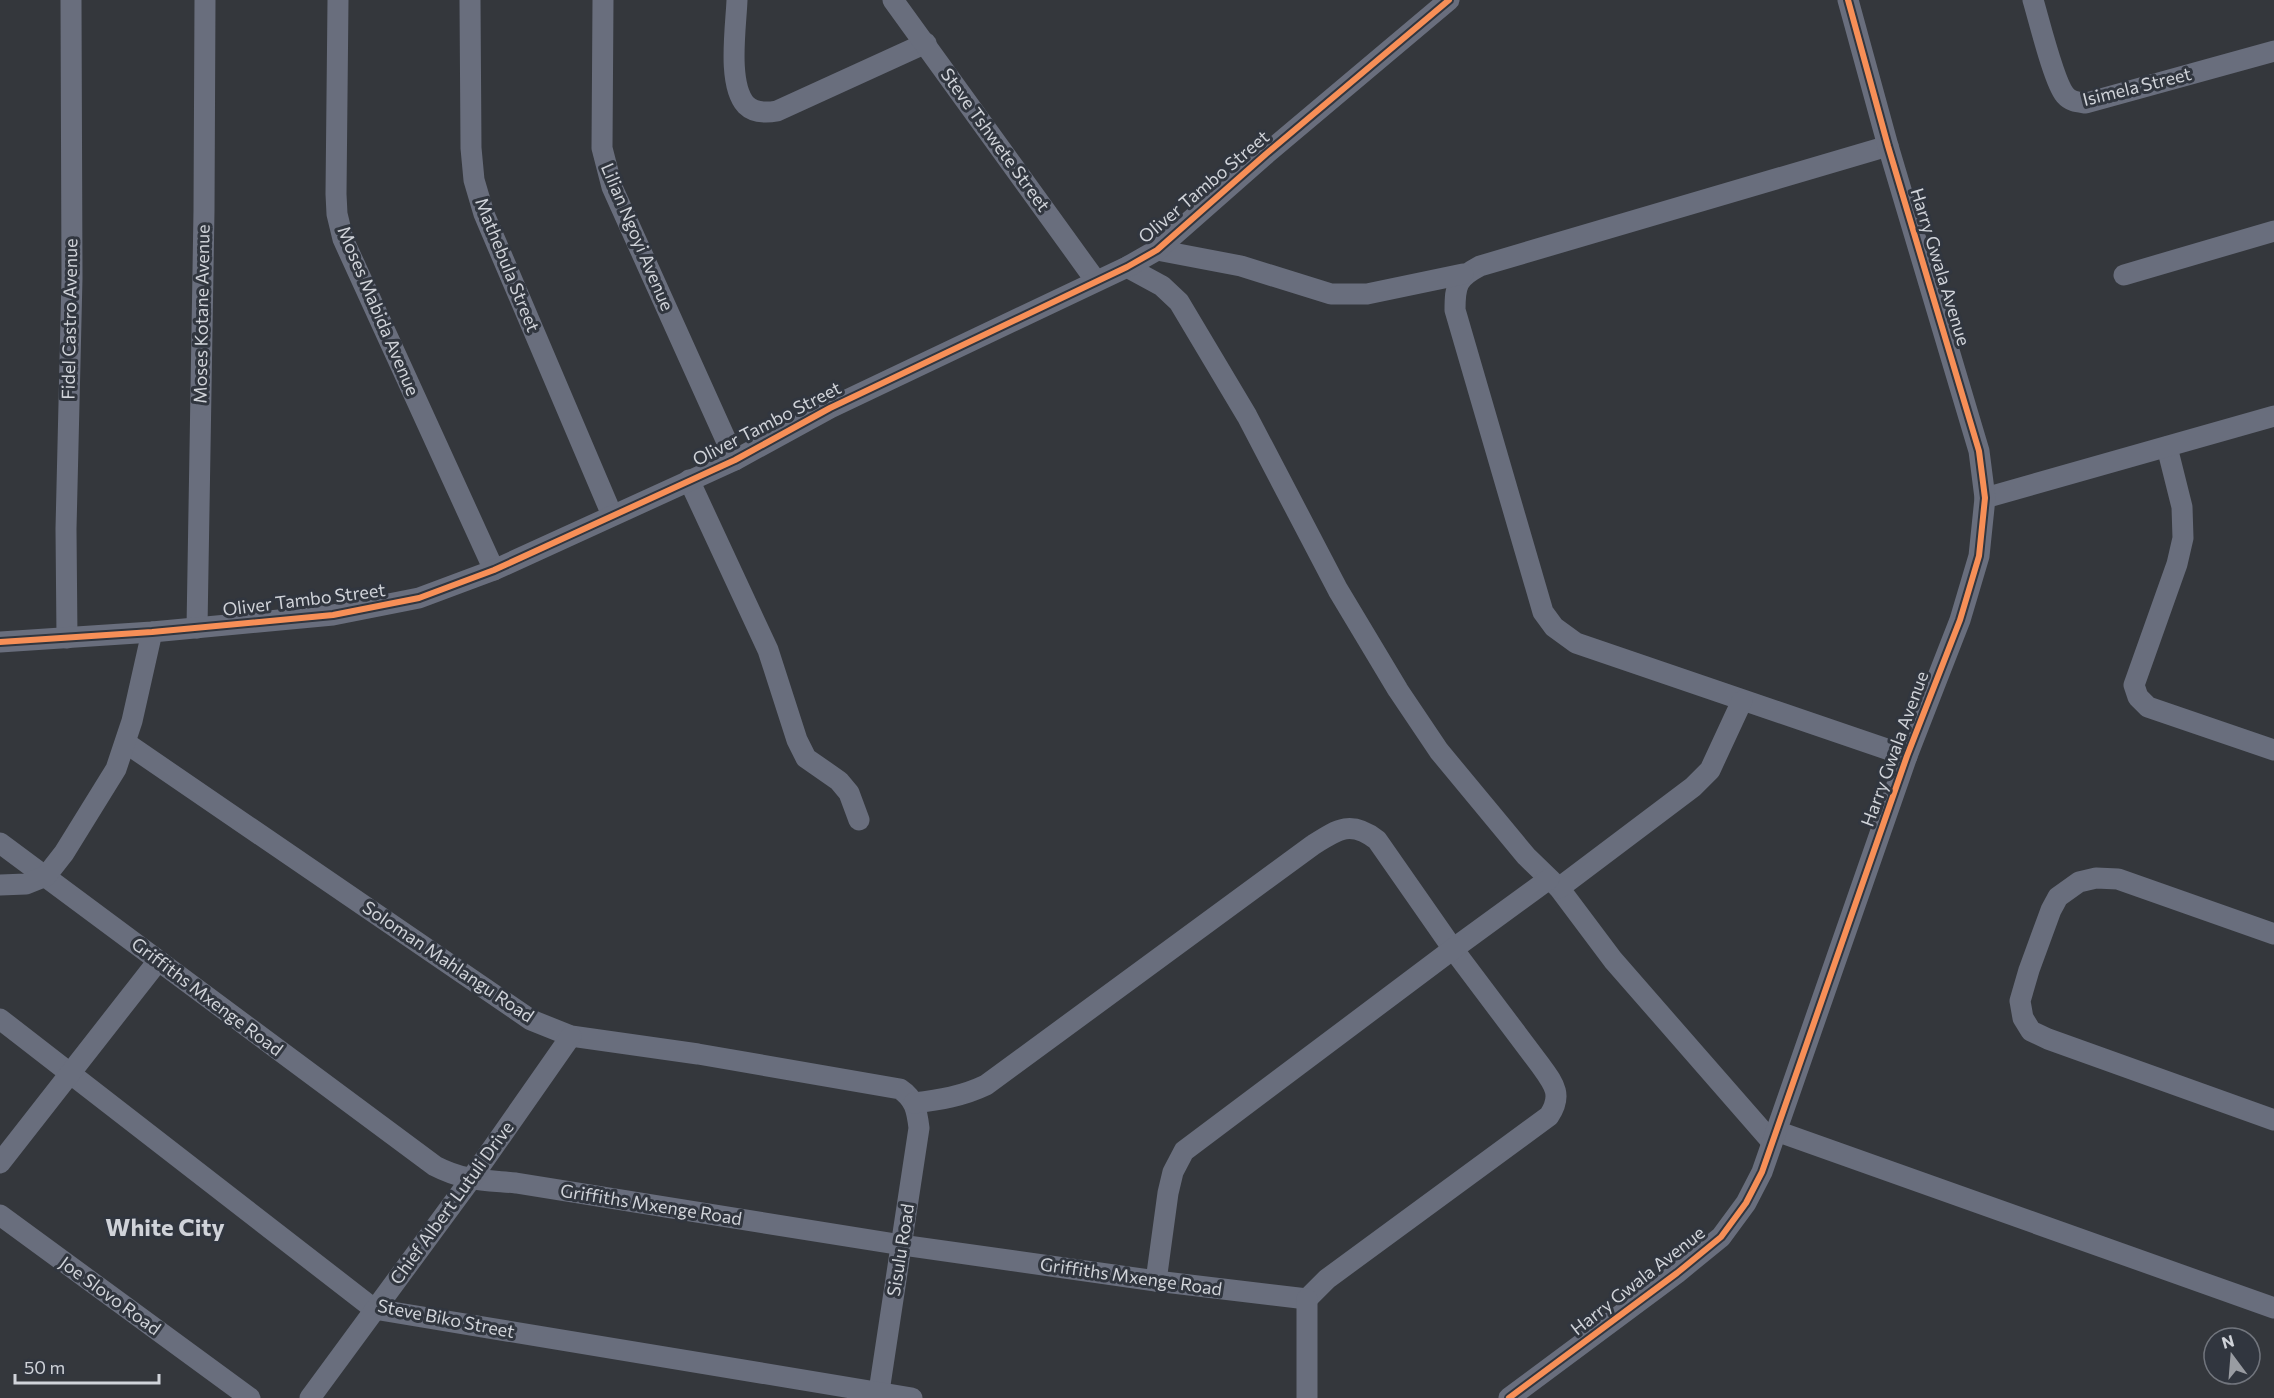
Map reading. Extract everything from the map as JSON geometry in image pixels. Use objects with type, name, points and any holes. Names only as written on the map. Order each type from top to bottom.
[{"type":"street","name":"Fidel Castro Avenue","points":[[67,638],[67,468],[72,278],[71,0]]},
{"type":"street","name":"Moses Kotane Avenue","points":[[198,628],[205,0]]},
{"type":"street","name":"Moses Mabida Avenue","points":[[338,0],[336,194],[337,214],[343,239],[494,570]]},
{"type":"street","name":"Mathebula Street","points":[[470,0],[471,148],[474,180],[484,214],[612,515]]},
{"type":"street","name":"Lilian Ngoyi Avenue","points":[[603,0],[602,147],[606,167],[612,187],[735,460]]},
{"type":"street","points":[[736,0],[736,78],[739,92],[746,105],[756,111],[765,113],[777,111],[926,43]]},
{"type":"street","name":"Steve Tshwete Street","points":[[894,0],[1096,281]]},
{"type":"street","name":"Oliver Tambo Street","points":[[0,642],[152,632],[333,615],[420,598],[494,570],[735,460],[830,408],[1127,267],[1157,250],[1266,154],[1449,0]]},
{"type":"street","name":"Harry Gwala Avenue","points":[[1509,1398],[1677,1273],[1721,1236],[1746,1203],[1762,1172],[1907,756],[1960,620],[1979,556],[1985,498],[1979,451],[1888,146],[1848,0]]},
{"type":"street","name":"Isimela Street","points":[[2033,0],[2057,78],[2064,95],[2074,102],[2086,103],[2274,51]]},
{"type":"street","points":[[1157,250],[1241,266],[1331,294],[1366,294],[1463,274],[1491,262],[1888,146]]},
{"type":"street","points":[[2124,275],[2274,231]]},
{"type":"street","points":[[1127,267],[1162,286],[1179,302],[1247,416],[1338,590],[1398,690],[1439,750],[1526,856],[1554,884],[1614,960],[1774,1136],[2274,1308]]},
{"type":"street","points":[[1463,274],[1455,290],[1455,310],[1543,612],[1554,627],[1576,643],[1907,756]]},
{"type":"street","points":[[1985,498],[2274,416]]},
{"type":"street","points":[[2167,447],[2182,507],[2182,538],[2177,564],[2134,685],[2138,697],[2148,707],[2274,750]]},
{"type":"street","points":[[689,480],[768,650],[797,740],[807,758],[839,781],[849,793],[859,820]]},
{"type":"street","points":[[0,885],[26,884],[46,876],[64,853],[116,769],[126,743],[152,632]]},
{"type":"street","points":[[1156,1281],[1168,1193],[1173,1172],[1184,1151],[1453,949],[1554,884],[1671,804],[1710,770],[1742,701]]},
{"type":"street","name":"Soloman Mahlangu Road","points":[[126,743],[531,1020],[571,1036],[698,1054],[900,1089],[914,1103]]},
{"type":"street","points":[[914,1103],[968,1094],[986,1085],[1313,845],[1333,832],[1349,828],[1364,830],[1377,840],[1453,949],[1551,1081],[1557,1095],[1556,1105],[1549,1116],[1327,1279],[1307,1299],[1307,1398]]},
{"type":"street","name":"Griffiths Mxenge Road","points":[[0,843],[435,1166],[454,1176],[516,1183],[902,1245],[1156,1281],[1307,1299]]},
{"type":"street","points":[[2274,934],[2118,879],[2096,878],[2079,882],[2058,897],[2051,910],[2020,1001],[2024,1018],[2031,1031],[2048,1039],[2274,1120]]},
{"type":"street","points":[[0,1163],[158,961]]},
{"type":"street","name":"Steve Biko Street","points":[[0,1019],[374,1309],[878,1396],[912,1398]]},
{"type":"street","name":"Chief Albert Lutuli Drive","points":[[310,1398],[471,1179],[571,1036]]},
{"type":"street","name":"Sisulu Road","points":[[878,1396],[919,1128],[914,1103]]},
{"type":"street","name":"Joe Slovo Road","points":[[0,1215],[250,1398]]},
{"type":"cycle path","points":[[0,642],[152,632],[333,615],[419,598],[494,570],[735,460],[830,408],[1127,267],[1157,250],[1266,154],[1449,0]]},
{"type":"cycle path","points":[[1509,1398],[1677,1273],[1721,1237],[1746,1203],[1762,1172],[1907,756],[1960,620],[1979,556],[1985,498],[1979,451],[1888,146],[1848,0]]},
{"type":"district","name":"White City","points":[[165,1228]]}]
